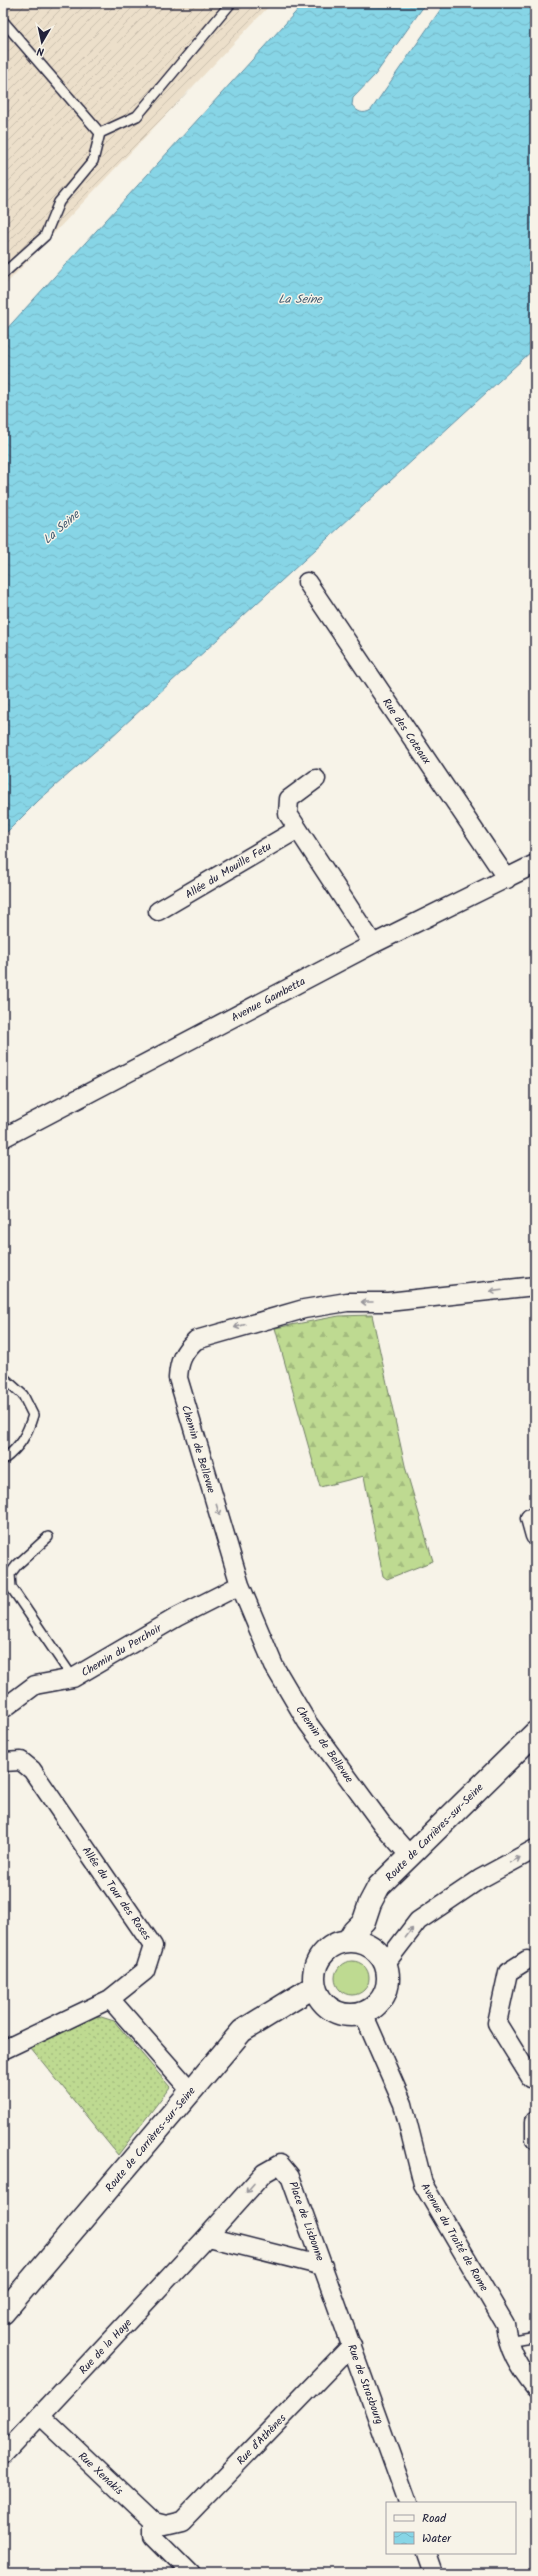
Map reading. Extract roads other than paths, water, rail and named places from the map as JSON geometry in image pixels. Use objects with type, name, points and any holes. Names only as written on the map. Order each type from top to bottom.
[{"type":"street","name":"Rue des Coteaux","points":[[307,582],[507,879]]},
{"type":"street","points":[[316,779],[289,799],[288,814],[373,944]]},
{"type":"street","name":"Allée du Mouille Fetu","points":[[158,911],[298,829]]},
{"type":"street","name":"Avenue Gambetta","points":[[3,1138],[373,944],[535,864]]},
{"type":"street","name":"Chemin de Bellevue","points":[[409,1855],[382,1824],[307,1722],[274,1666],[240,1585],[178,1378],[178,1362],[185,1350],[196,1340],[304,1309],[347,1302],[388,1302],[535,1286]]},
{"type":"street","points":[[530,1518],[535,1536]]},
{"type":"street","name":"Chemin du Perchoir","points":[[5,1705],[35,1685],[73,1678],[177,1617],[240,1585]]},
{"type":"street","name":"Route de Carrières-sur-Seine","points":[[348,1941],[354,1931],[364,1921],[370,1903],[379,1886],[535,1733]]},
{"type":"street","name":"Allée du Tour des Roses","points":[[3,1762],[21,1761],[32,1770],[153,1946],[145,1971],[110,1999],[3,2050]]},
{"type":"street","points":[[385,1964],[418,1921],[480,1879],[535,1849]]},
{"type":"street","points":[[348,1941],[370,1946],[385,1964],[388,1975],[387,1988],[382,1999],[373,2008],[363,2013],[350,2015],[338,2013],[328,2006],[320,1997],[315,1986],[316,1965],[321,1956],[329,1948],[348,1941]]},
{"type":"street","points":[[527,1960],[508,1972],[497,2023],[532,2078],[535,2080]]},
{"type":"street","name":"Route de Carrières-sur-Seine","points":[[3,2313],[190,2090],[242,2031],[315,1986]]},
{"type":"street","points":[[110,1999],[190,2090]]},
{"type":"street","name":"Avenue du Traité de Rome","points":[[363,2013],[403,2104],[423,2184],[505,2324],[507,2341],[514,2359],[535,2388]]},
{"type":"street","points":[[535,2122],[535,2139]]},
{"type":"street","name":"Place de Lisbonne","points":[[280,2164],[290,2176],[323,2266],[208,2236],[264,2173],[280,2164]]},
{"type":"street","name":"Rue de la Haye","points":[[3,2455],[208,2236]]},
{"type":"street","name":"Rue de Strasbourg","points":[[323,2266],[408,2502]]},
{"type":"street","name":"Rue d'Athènes","points":[[159,2523],[182,2521],[352,2345]]},
{"type":"street","name":"Rue Xenakis","points":[[40,2415],[159,2523]]},
{"type":"street","points":[[159,2523],[153,2536],[190,2573]]},
{"type":"street","points":[[426,2554],[433,2573]]},
{"type":"lane","points":[[100,133],[137,116],[231,3]]},
{"type":"lane","points":[[3,21],[100,133]]},
{"type":"lane","points":[[3,274],[45,236],[59,202],[93,161],[100,133]]},
{"type":"lane","points":[[3,1376],[23,1395],[33,1415],[28,1432],[16,1450],[3,1460]]},
{"type":"lane","points":[[48,1537],[17,1564],[10,1574],[11,1586],[73,1678]]},
{"type":"lane","points":[[507,2341],[531,2337],[535,2340]]},
{"type":"water","name":"La Seine","points":[[304,3],[426,3],[375,75],[353,98],[352,105],[358,111],[368,112],[371,110],[445,3],[535,3],[535,348],[109,739],[39,800],[3,836],[3,333]]}]
